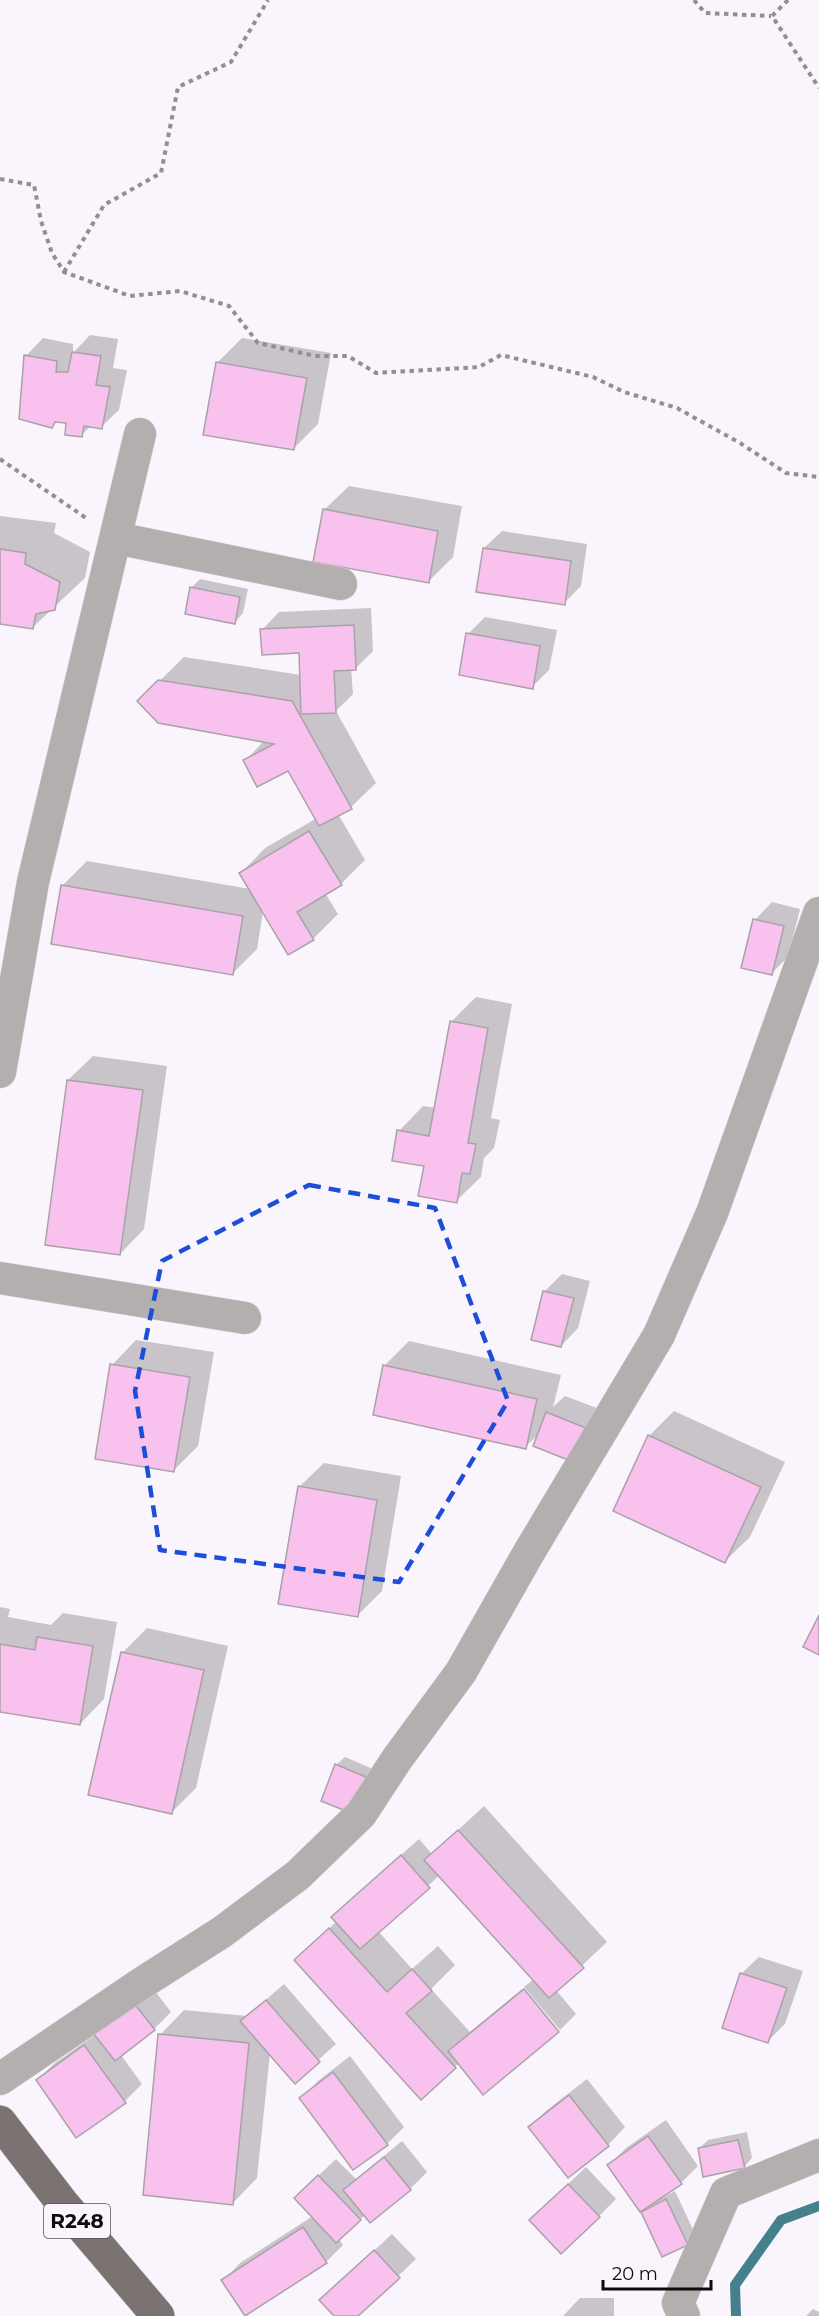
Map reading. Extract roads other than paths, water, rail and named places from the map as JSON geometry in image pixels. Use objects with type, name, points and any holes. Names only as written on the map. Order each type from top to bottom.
[{"type":"main road","name":"R248","points":[[0,2122],[63,2204],[158,2316]]},
{"type":"street","points":[[0,1072],[33,882],[140,434]]},
{"type":"street","points":[[116,538],[341,584]]},
{"type":"street","points":[[0,2079],[222,1932],[298,1875],[361,1814],[461,1672],[528,1554],[659,1335],[712,1213],[819,913]]},
{"type":"street","points":[[0,1278],[245,1318]]},
{"type":"street","points":[[684,2316],[678,2303],[726,2193],[819,2155]]},
{"type":"waterway","points":[[736,2316],[735,2285],[781,2220],[819,2206]]}]
